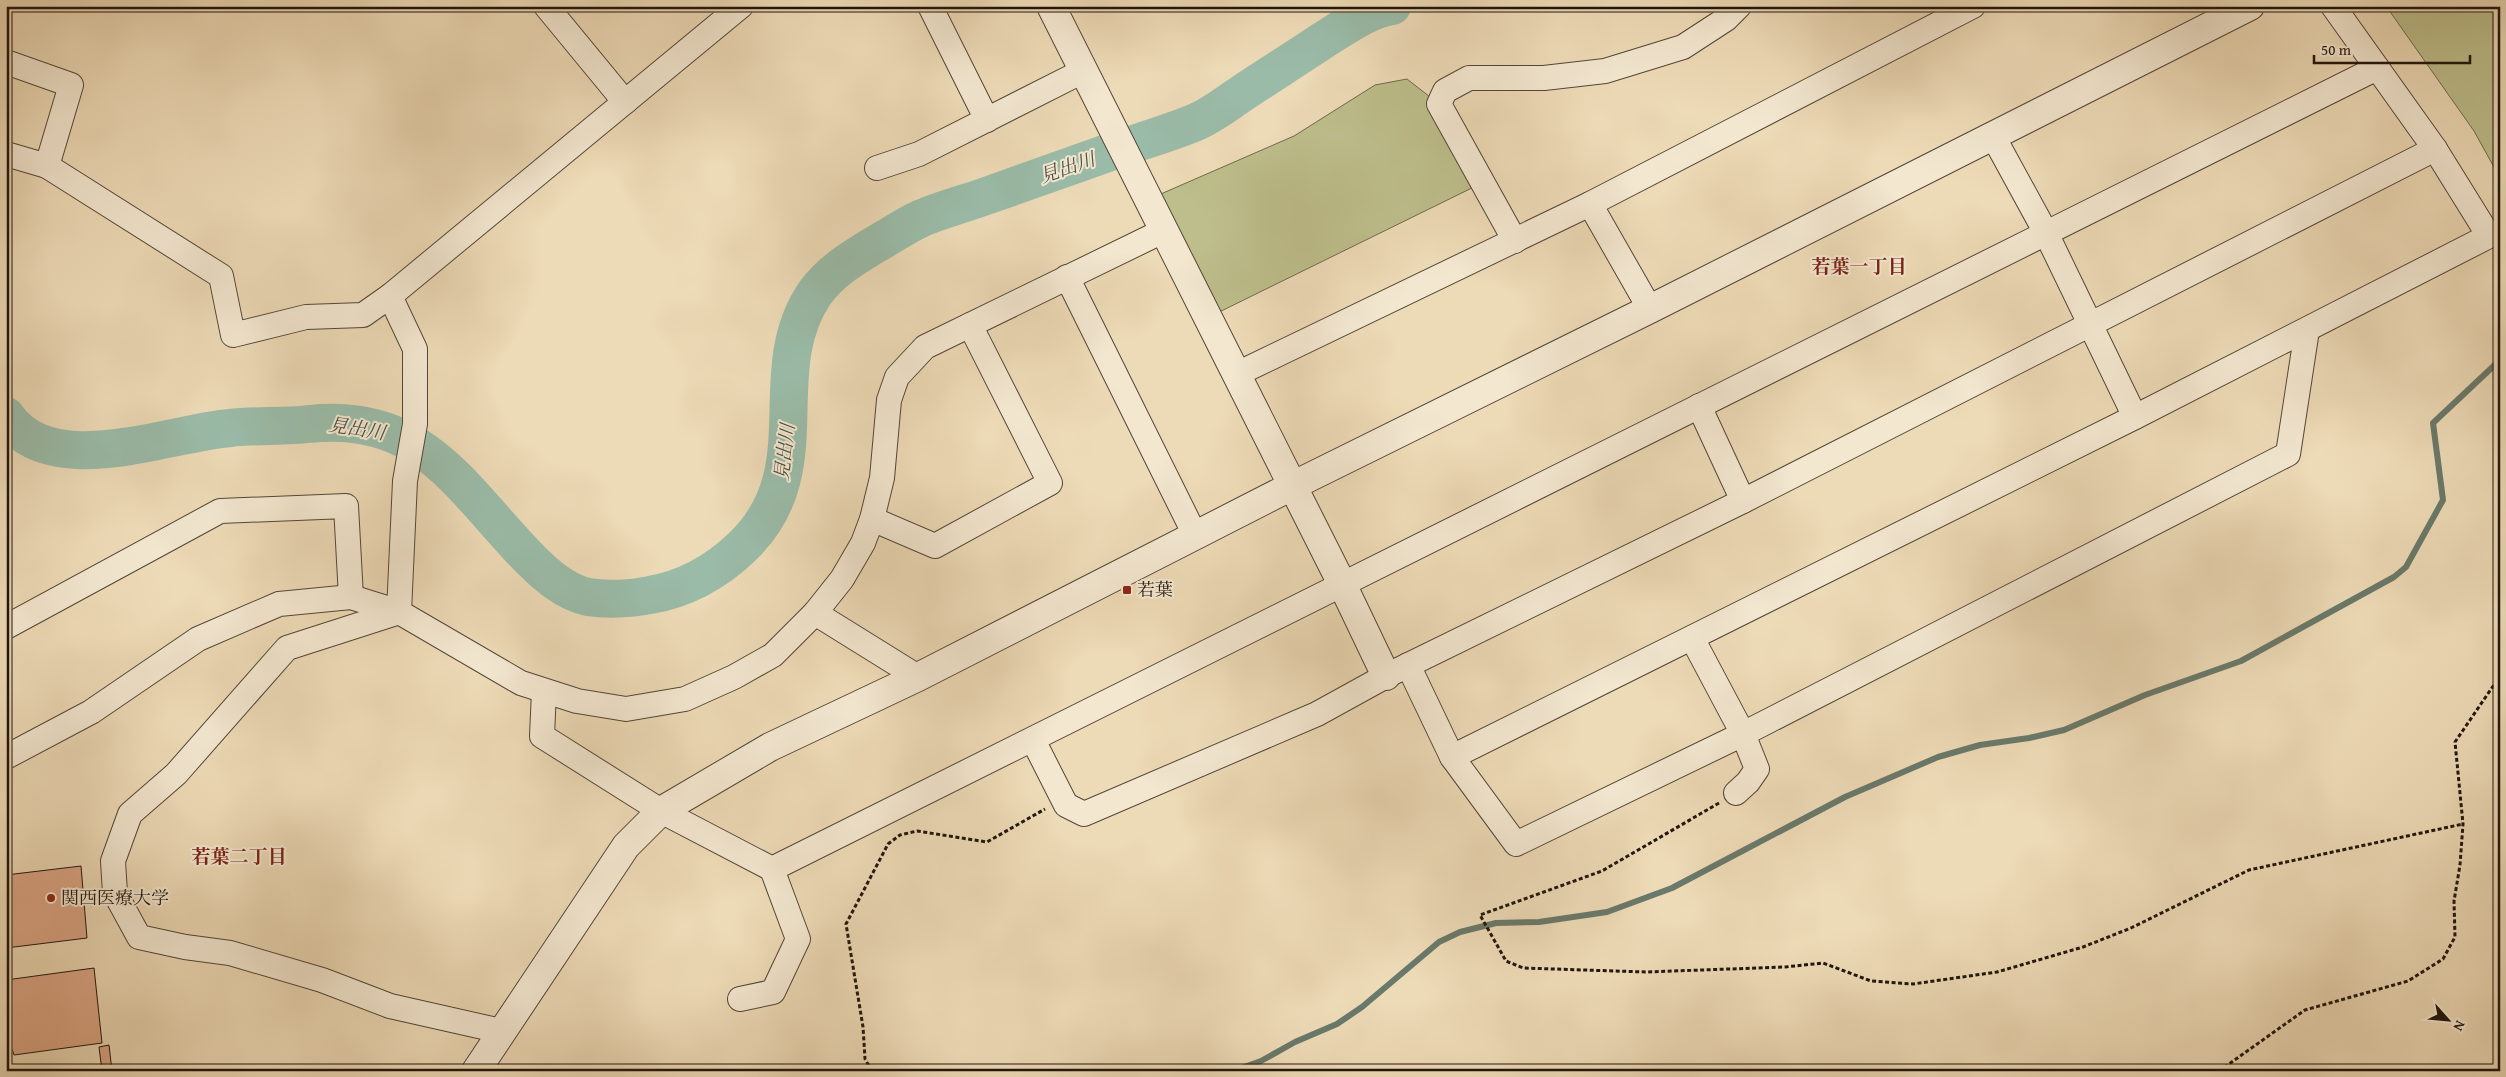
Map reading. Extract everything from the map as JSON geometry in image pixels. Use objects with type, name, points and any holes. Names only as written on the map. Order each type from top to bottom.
[{"type":"street","points":[[546,6],[625,102]]},
{"type":"street","points":[[6,154],[47,166],[221,276],[233,335],[306,317],[363,315],[390,296],[741,6]]},
{"type":"street","points":[[930,6],[986,120]]},
{"type":"street","points":[[1051,6],[1162,231],[1237,374],[1344,586],[1452,757],[1516,844],[1743,734],[2288,454],[2307,330]]},
{"type":"street","points":[[1515,241],[1439,104],[1445,91],[1468,78],[1544,78],[1605,72],[1683,47],[1726,19],[1739,6]]},
{"type":"street","points":[[1237,374],[1590,204],[1973,6]]},
{"type":"street","points":[[476,1071],[626,846],[661,811],[770,747],[918,677],[1292,486],[1650,309],[2250,6]]},
{"type":"street","points":[[1452,757],[2135,417],[2489,236],[2435,149],[2333,6]]},
{"type":"street","points":[[6,62],[71,85],[47,166]]},
{"type":"street","points":[[772,869],[1344,586],[1699,406],[2377,68]]},
{"type":"street","points":[[877,168],[919,154],[1083,71]]},
{"type":"street","points":[[1993,136],[2046,233],[2135,417]]},
{"type":"street","points":[[1033,740],[1066,805],[1084,814],[1318,714],[1397,671],[1743,501],[2435,149]]},
{"type":"street","points":[[1590,204],[1650,309]]},
{"type":"street","points":[[6,757],[91,712],[198,639],[279,604],[351,597],[399,612],[478,660],[521,683],[577,701],[626,709],[685,699],[734,678],[773,655],[816,613],[842,579],[863,543],[872,519],[882,478],[889,400],[897,377],[925,347],[1162,231]]},
{"type":"street","points":[[1067,278],[1195,535]]},
{"type":"street","points":[[390,296],[415,349],[415,424],[405,481],[399,612]]},
{"type":"street","points":[[872,519],[935,546],[1050,483],[970,325]]},
{"type":"street","points":[[1699,406],[1743,501]]},
{"type":"street","points":[[6,627],[220,511],[346,506],[351,597]]},
{"type":"street","points":[[399,612],[287,648],[176,774],[130,814],[113,861],[115,893],[139,937],[186,947],[230,953],[322,980],[390,1006],[502,1032]]},
{"type":"street","points":[[816,613],[918,677]]},
{"type":"street","points":[[1692,638],[1743,734],[1756,769],[1748,782],[1736,794]]},
{"type":"street","points":[[544,690],[542,736],[661,811],[772,869],[798,939],[773,992],[740,999]]},
{"type":"path","points":[[2219,1071],[2305,1010],[2408,981],[2443,959],[2455,937],[2454,901],[2460,865],[2463,824],[2455,742],[2500,676]]},
{"type":"path","points":[[1736,794],[1602,871],[1480,915],[1506,961],[1523,968],[1646,972],[1785,967],[1823,963],[1871,980],[1914,984],[1997,972],[2083,947],[2131,928],[2248,870],[2463,824]]},
{"type":"path","points":[[872,1071],[865,1059],[846,924],[888,844],[900,836],[917,831],[987,842],[1063,799]]},
{"type":"green space","points":[[2386,6],[2500,6],[2500,178],[2474,131]]},
{"type":"green space","points":[[1407,79],[1439,104],[1482,183],[1207,318],[1147,200],[1294,136],[1375,85]]},
{"type":"building","points":[[81,866],[87,938],[6,948],[6,875]]},
{"type":"building","points":[[94,968],[102,1043],[14,1055],[12,1049],[6,1049],[6,980]]},
{"type":"building","points":[[109,1045],[112,1071],[102,1071],[99,1047]]},
{"type":"waterway","name":"見出川","points":[[6,416],[26,436],[51,446],[80,450],[111,449],[240,427],[348,423],[382,430],[411,443],[436,460],[460,482],[530,559],[549,577],[564,587],[580,595],[603,599],[619,599],[663,592],[688,584],[722,564],[742,547],[766,517],[780,486],[786,454],[792,356],[799,324],[815,293],[835,272],[867,249],[922,218],[1202,119],[1347,25],[1373,11],[1392,6]]},
{"type":"waterway","points":[[1233,1071],[1261,1061],[1295,1042],[1337,1024],[1362,1007],[1439,942],[1460,932],[1496,923],[1539,922],[1607,912],[1672,888],[1845,797],[1938,757],[1980,745],[2029,738],[2064,730],[2145,695],[2241,661],[2394,577],[2406,567],[2443,500],[2433,423],[2500,360]]},
{"type":"waterway","points":[[1159,1071],[1167,1071]]},
{"type":"place","name":"若葉","points":[[1127,590]]},
{"type":"place","name":"関西医療大学","points":[[51,898]]},
{"type":"district","name":"若葉一丁目","points":[[1859,266]]},
{"type":"district","name":"若葉二丁目","points":[[239,856]]}]
